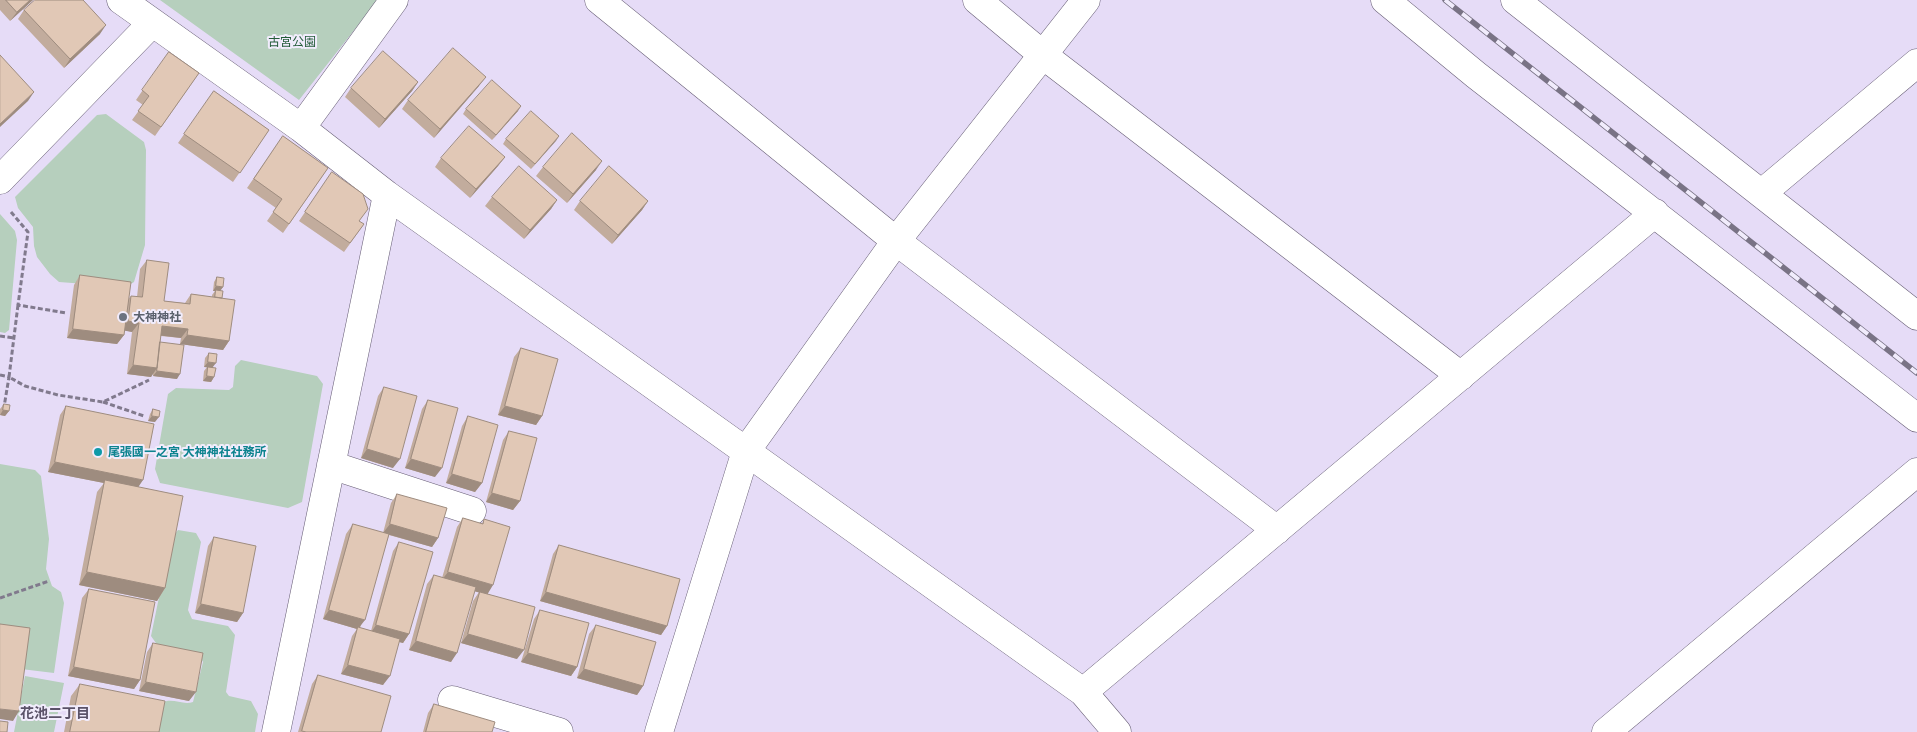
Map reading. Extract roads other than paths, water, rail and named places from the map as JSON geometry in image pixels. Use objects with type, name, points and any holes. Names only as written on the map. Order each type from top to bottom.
[{"type":"street","points":[[120,0],[301,128],[387,195],[1083,692],[1116,732]]},
{"type":"street","points":[[301,128],[394,0]]},
{"type":"street","points":[[599,0],[896,241],[1277,530]]},
{"type":"street","points":[[976,0],[1043,55],[1461,376]]},
{"type":"street","points":[[659,732],[746,451],[896,241],[1086,0]]},
{"type":"street","points":[[1385,0],[1476,75],[1917,418]]},
{"type":"street","points":[[1515,0],[1917,316]]},
{"type":"street","points":[[3,193],[152,23]]},
{"type":"street","points":[[1762,193],[1917,63]]},
{"type":"street","points":[[276,732],[387,195]]},
{"type":"street","points":[[1083,692],[1655,213]]},
{"type":"street","points":[[331,465],[472,511]]},
{"type":"street","points":[[1606,732],[1917,472]]},
{"type":"street","points":[[452,700],[559,732]]},
{"type":"railway","points":[[1445,0],[1917,373]]},
{"type":"place","name":"大神神社","points":[[123,317]]},
{"type":"place","name":"尾張國一之宮 大神神社社務所","points":[[98,452]]},
{"type":"district","name":"花池二丁目","points":[[55,713]]},
{"type":"park label","name":"古宮公園","points":[[292,42]]}]
